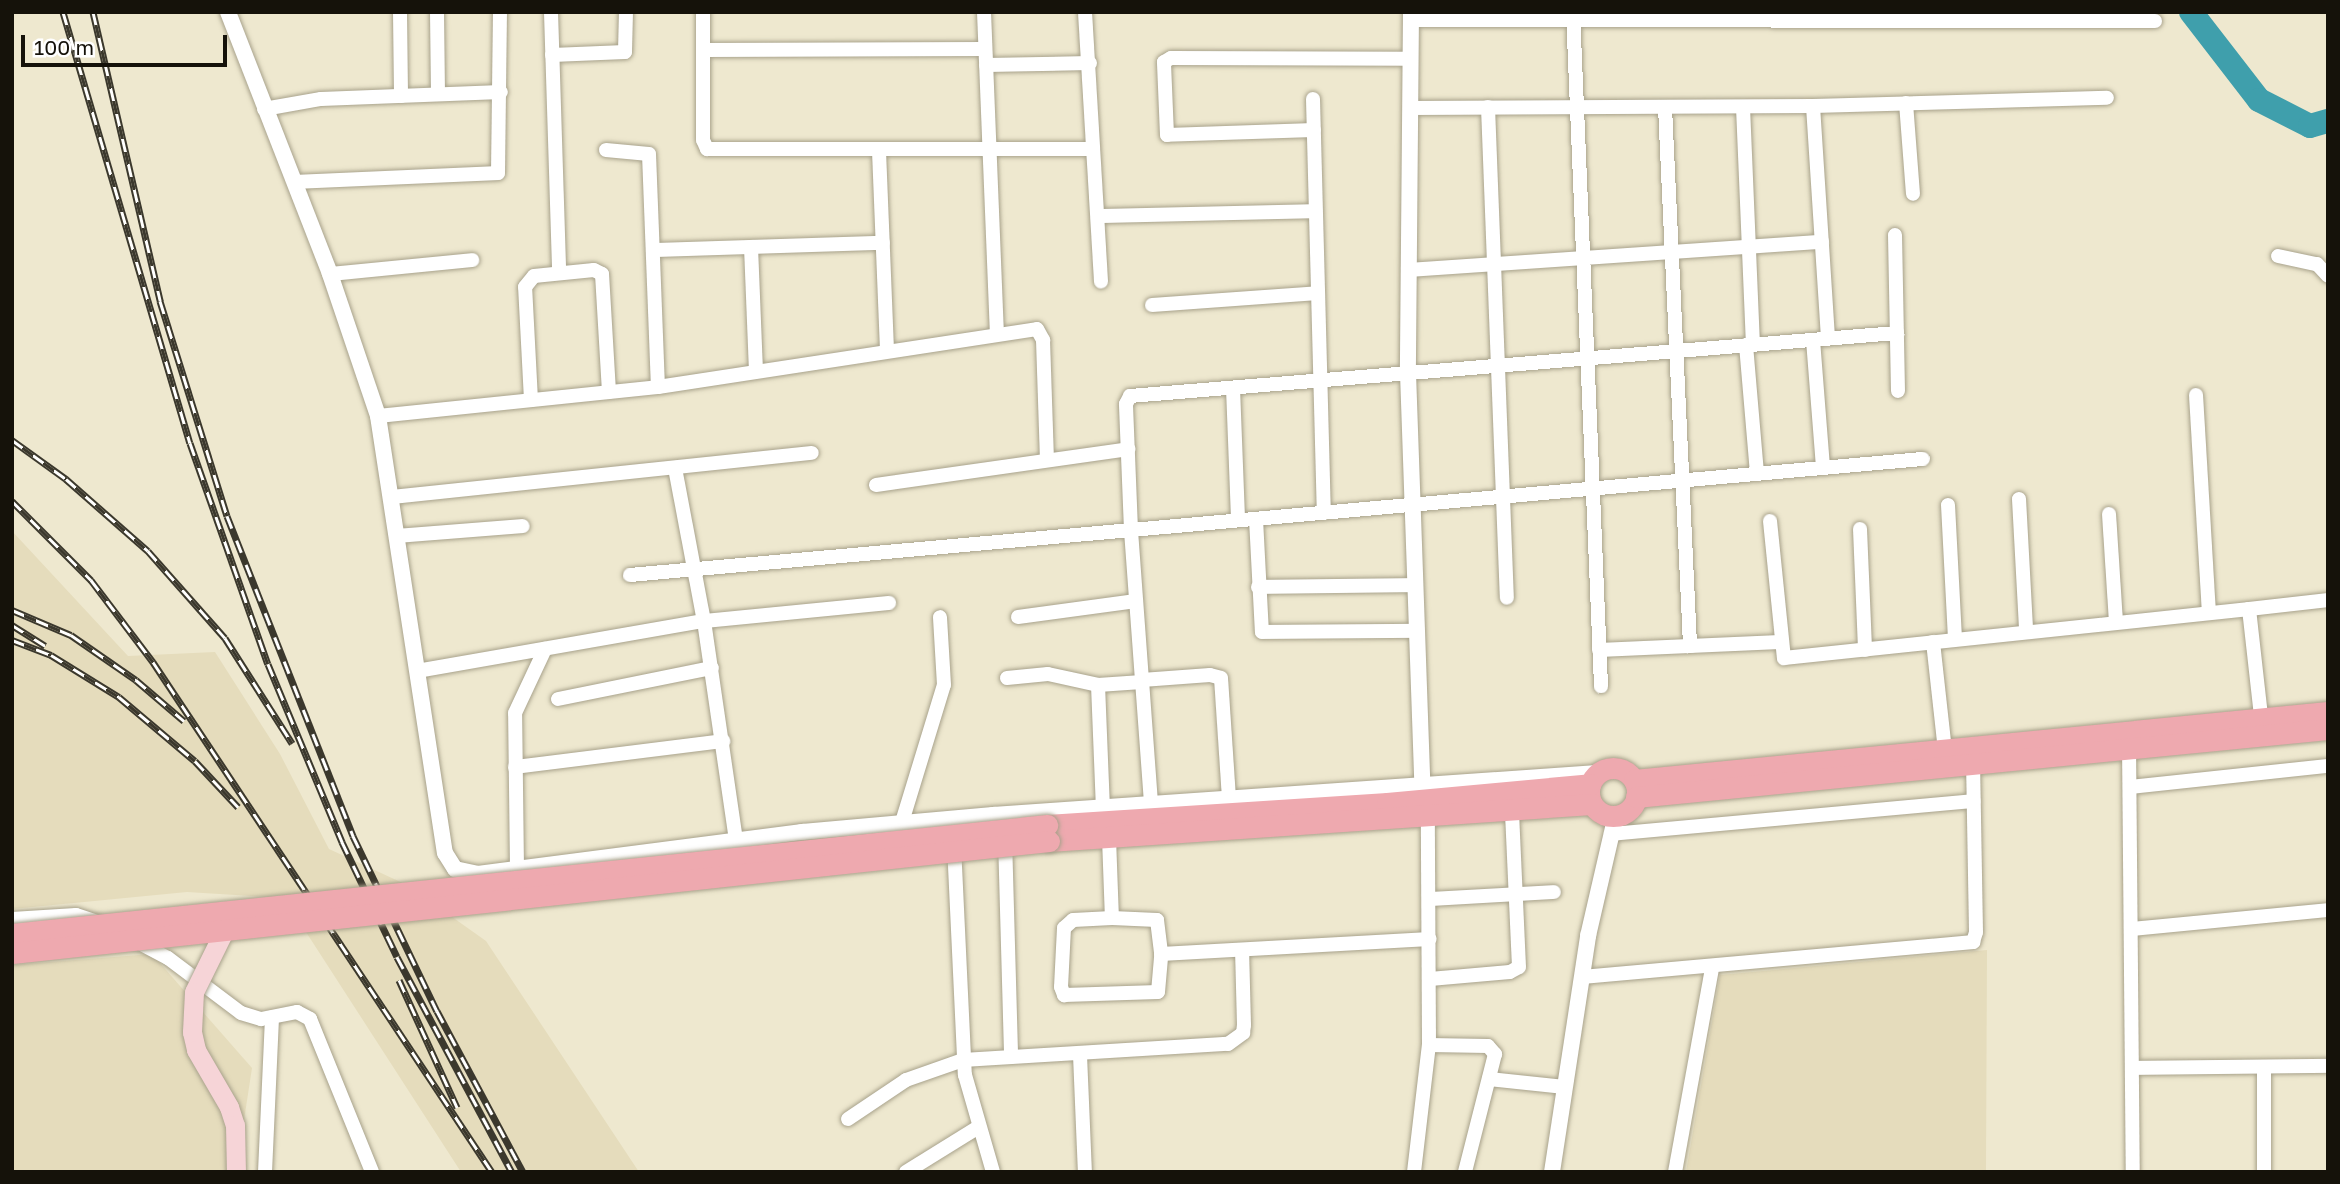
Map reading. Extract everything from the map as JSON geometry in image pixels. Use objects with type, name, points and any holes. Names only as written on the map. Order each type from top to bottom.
[{"type":"main road","points":[[1635,789],[2262,727],[2328,712]]},
{"type":"main road","points":[[2262,727],[2328,729]]},
{"type":"main road","points":[[1946,759],[1973,764],[2129,741]]},
{"type":"main road","points":[[12,953],[224,931],[1048,833],[1109,838],[1425,801],[1512,811],[1594,787],[1615,768],[1635,789]]},
{"type":"main road","points":[[12,934],[1048,833],[1594,787]]},
{"type":"main road","points":[[1594,787],[1613,825],[1632,807],[1635,789]]},
{"type":"main road","points":[[224,931],[194,992],[192,1032],[196,1050],[229,1107],[234,1125],[236,1172]]},
{"type":"street","points":[[228,12],[330,274],[378,416],[449,863],[463,873],[517,869],[902,822],[1004,814],[1229,798],[1425,801]]},
{"type":"street","points":[[400,12],[401,96]]},
{"type":"street","points":[[437,12],[438,94]]},
{"type":"street","points":[[295,182],[498,173],[500,12]]},
{"type":"street","points":[[551,12],[559,273]]},
{"type":"street","points":[[552,55],[622,54],[626,12]]},
{"type":"street","points":[[703,12],[703,139],[708,149],[989,152],[1093,149]]},
{"type":"street","points":[[984,12],[997,333]]},
{"type":"street","points":[[1085,12],[1101,282]]},
{"type":"street","points":[[1573,15],[1601,686]]},
{"type":"street","points":[[1414,1172],[1429,1045],[1430,939],[1408,373],[1411,16],[1753,16],[2155,21]]},
{"type":"street","points":[[703,50],[985,49]]},
{"type":"street","points":[[1314,130],[1167,135],[1164,62],[1171,58],[1410,59]]},
{"type":"street","points":[[986,65],[1090,63]]},
{"type":"street","points":[[264,109],[321,99],[500,92]]},
{"type":"street","points":[[1410,108],[1813,106],[2107,98]]},
{"type":"street","points":[[1313,99],[1324,513]]},
{"type":"street","points":[[1906,103],[1913,194]]},
{"type":"street","points":[[1813,106],[1822,242],[1820,339],[1823,468]]},
{"type":"street","points":[[1488,107],[1507,598]]},
{"type":"street","points":[[1665,107],[1679,481],[1690,646]]},
{"type":"street","points":[[1743,107],[1757,474]]},
{"type":"street","points":[[607,150],[649,153],[655,250],[658,387]]},
{"type":"street","points":[[879,151],[887,351]]},
{"type":"street","points":[[1098,216],[1315,211]]},
{"type":"street","points":[[1895,235],[1898,391]]},
{"type":"street","points":[[1408,270],[1822,242]]},
{"type":"street","points":[[655,250],[883,243]]},
{"type":"street","points":[[751,247],[756,372]]},
{"type":"street","points":[[2278,256],[2317,264],[2328,276]]},
{"type":"street","points":[[330,274],[472,260]]},
{"type":"street","points":[[531,400],[526,281],[534,276],[559,273],[602,274],[608,392]]},
{"type":"street","points":[[1152,304],[1318,293]]},
{"type":"street","points":[[378,416],[658,387],[1031,328],[1042,332],[1047,458]]},
{"type":"street","points":[[1151,803],[1131,530],[1126,404],[1130,396],[1897,333]]},
{"type":"street","points":[[1233,388],[1238,520]]},
{"type":"street","points":[[2196,396],[2208,613]]},
{"type":"street","points":[[876,485],[1047,458],[1128,449]]},
{"type":"street","points":[[392,497],[812,453]]},
{"type":"street","points":[[630,575],[1923,459]]},
{"type":"street","points":[[675,468],[696,569],[736,841]]},
{"type":"street","points":[[2019,499],[2026,629]]},
{"type":"street","points":[[1948,505],[1955,638]]},
{"type":"street","points":[[2109,514],[2116,621]]},
{"type":"street","points":[[1256,519],[1259,629],[1266,633],[1417,631]]},
{"type":"street","points":[[1770,521],[1781,655],[1788,659],[2026,629],[2328,600]]},
{"type":"street","points":[[397,536],[523,526]]},
{"type":"street","points":[[1860,528],[1865,650]]},
{"type":"street","points":[[1258,587],[1415,585]]},
{"type":"street","points":[[1018,617],[1136,601]]},
{"type":"street","points":[[417,671],[704,621],[889,603]]},
{"type":"street","points":[[2249,609],[2262,727]]},
{"type":"street","points":[[902,822],[944,685],[940,617]]},
{"type":"street","points":[[1599,650],[1780,642]]},
{"type":"street","points":[[1933,642],[1946,759]]},
{"type":"street","points":[[517,869],[515,713],[545,649]]},
{"type":"street","points":[[558,699],[712,667]]},
{"type":"street","points":[[1007,678],[1048,674],[1098,685],[1210,675],[1221,678],[1229,798]]},
{"type":"street","points":[[1098,685],[1103,807]]},
{"type":"street","points":[[515,767],[723,741]]},
{"type":"street","points":[[2129,741],[2133,1172]]},
{"type":"street","points":[[1582,977],[1712,968],[1973,942],[1976,932],[1973,764]]},
{"type":"street","points":[[2130,787],[2328,766]]},
{"type":"street","points":[[1552,1172],[1582,977],[1613,825],[1974,801]]},
{"type":"street","points":[[1430,979],[1515,971],[1520,962],[1512,811]]},
{"type":"street","points":[[1004,814],[1011,1056]]},
{"type":"street","points":[[952,818],[963,1060],[977,1128],[993,1172]]},
{"type":"street","points":[[1109,838],[1112,918]]},
{"type":"street","points":[[1429,899],[1554,892]]},
{"type":"street","points":[[2131,929],[2328,910]]},
{"type":"street","points":[[12,919],[87,917],[168,958],[241,1013],[272,1017],[297,1012],[310,1019],[372,1172]]},
{"type":"street","points":[[1112,918],[1154,918],[1160,925],[1158,992],[1064,995],[1060,987],[1063,928],[1073,920],[1112,918]]},
{"type":"street","points":[[1161,954],[1430,939]]},
{"type":"street","points":[[848,1119],[906,1080],[963,1060],[1080,1055],[1237,1040],[1244,1025],[1242,951]]},
{"type":"street","points":[[1675,1172],[1712,968]]},
{"type":"street","points":[[265,1172],[272,1017]]},
{"type":"street","points":[[1429,1045],[1494,1048],[1489,1079],[1465,1172]]},
{"type":"street","points":[[1080,1055],[1085,1172]]},
{"type":"street","points":[[2132,1068],[2328,1066]]},
{"type":"street","points":[[2264,1067],[2264,1172]]},
{"type":"street","points":[[1489,1079],[1565,1087]]},
{"type":"street","points":[[906,1172],[977,1128]]},
{"type":"shaded area","points":[[12,531],[128,656],[215,652],[280,754],[329,849],[407,885],[486,941],[639,1172],[461,1172],[284,898],[187,892],[12,909]]},
{"type":"shaded area","points":[[1987,950],[1986,1172],[1686,1172],[1720,975]]},
{"type":"shaded area","points":[[152,954],[252,1068],[236,1172],[12,1172],[12,965]]},
{"type":"waterway","points":[[2191,12],[2259,100],[2310,126],[2328,121]]},
{"type":"railway","points":[[63,12],[190,443],[268,664],[342,842],[397,957],[512,1172]]},
{"type":"railway","points":[[93,12],[160,301],[227,516],[353,836],[437,1011],[523,1172]]},
{"type":"railway","points":[[12,440],[66,479],[148,551],[225,638],[292,743]]},
{"type":"railway","points":[[12,501],[91,580],[153,662],[492,1172]]},
{"type":"railway","points":[[12,610],[71,635],[136,680],[184,721]]},
{"type":"railway","points":[[12,625],[45,646]]},
{"type":"railway","points":[[12,640],[51,655],[119,697],[195,761],[238,807]]},
{"type":"railway","points":[[399,980],[457,1107]]}]
